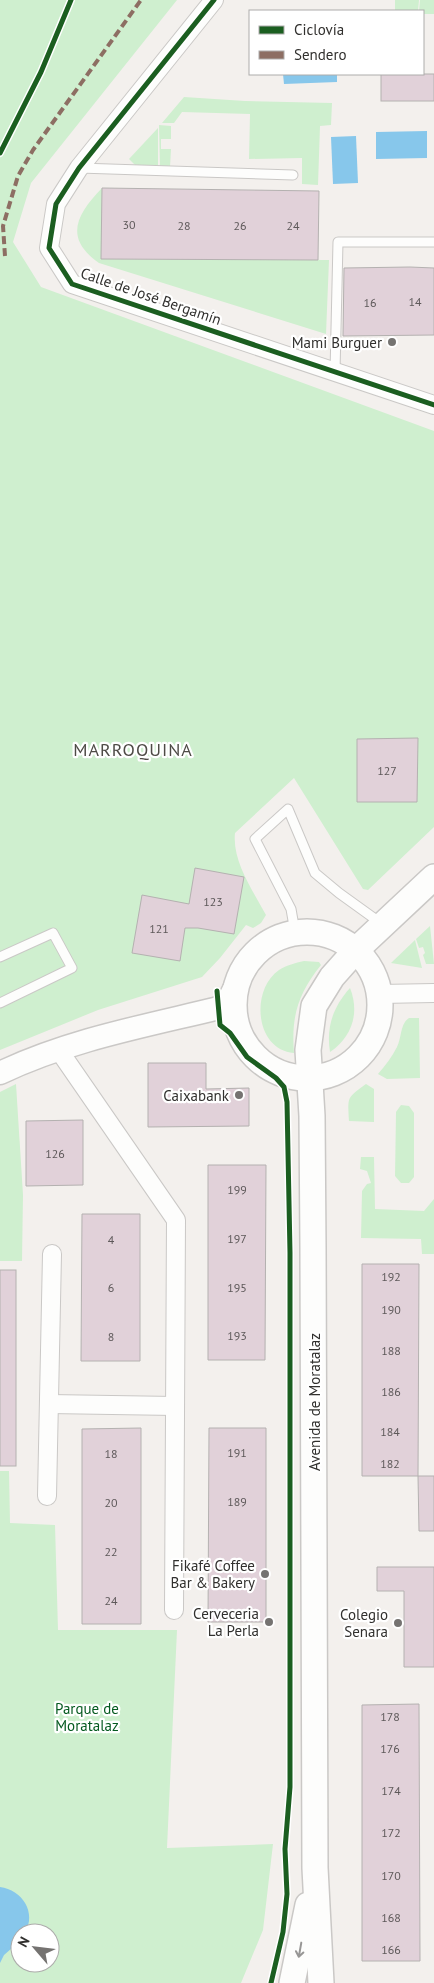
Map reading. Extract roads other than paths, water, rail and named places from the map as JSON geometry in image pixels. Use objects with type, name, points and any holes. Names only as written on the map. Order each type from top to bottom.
[{"type":"main road","name":"Avenida de Moratalaz","points":[[321,1983],[315,1868],[313,1248],[308,1050],[314,1006],[332,977],[356,950],[434,877]]},
{"type":"main road","points":[[311,931],[326,934],[342,940],[356,950],[372,970],[380,994],[380,1012],[374,1037],[364,1051],[353,1063],[330,1075],[310,1079],[293,1078],[277,1073],[263,1065],[251,1054],[242,1041],[227,1013],[234,999],[235,987],[246,964],[258,950],[275,938],[296,932],[311,931]]},
{"type":"main road","name":"Avenida de Moratalaz","points":[[292,1983],[315,1868]]},
{"type":"street","name":"Calle de José Bergamín","points":[[214,0],[80,168],[56,204],[49,248],[72,284],[434,405]]},
{"type":"street","points":[[380,994],[434,993]]},
{"type":"street","points":[[0,1073],[58,1049],[99,1036],[227,1013]]},
{"type":"street","points":[[58,1049],[176,1220],[174,1610]]},
{"type":"street","points":[[47,1496],[52,1254]]},
{"type":"street","points":[[48,1404],[175,1406]]},
{"type":"lane","points":[[80,168],[294,175]]},
{"type":"lane","points":[[335,372],[338,242],[434,242]]},
{"type":"lane","points":[[296,932],[291,909],[255,839],[288,809],[315,873],[383,925]]},
{"type":"lane","points":[[0,957],[53,933],[72,968],[0,1003]]},
{"type":"water","points":[[283,75],[337,75],[337,82],[284,84]]},
{"type":"water","points":[[427,131],[427,158],[376,159],[376,132]]},
{"type":"water","points":[[356,136],[358,183],[333,184],[331,137]]},
{"type":"water","points":[[0,1887],[15,1892],[21,1897],[28,1910],[29,1917],[28,1923],[10,1923],[10,1950],[4,1955],[0,1963]]},
{"type":"place","name":"Mami Burguer","points":[[392,342]]},
{"type":"place","name":"Caixabank","points":[[239,1095]]},
{"type":"place","name":"Fikafé Coffee Bar & Bakery","points":[[265,1574]]},
{"type":"place","name":"Cerveceria La Perla","points":[[269,1622]]},
{"type":"place","name":"Colegio Senara","points":[[398,1623]]},
{"type":"district","name":"MARROQUINA","points":[[133,749]]},
{"type":"park label","name":"Parque de Moratalaz","points":[[87,1716]]}]
